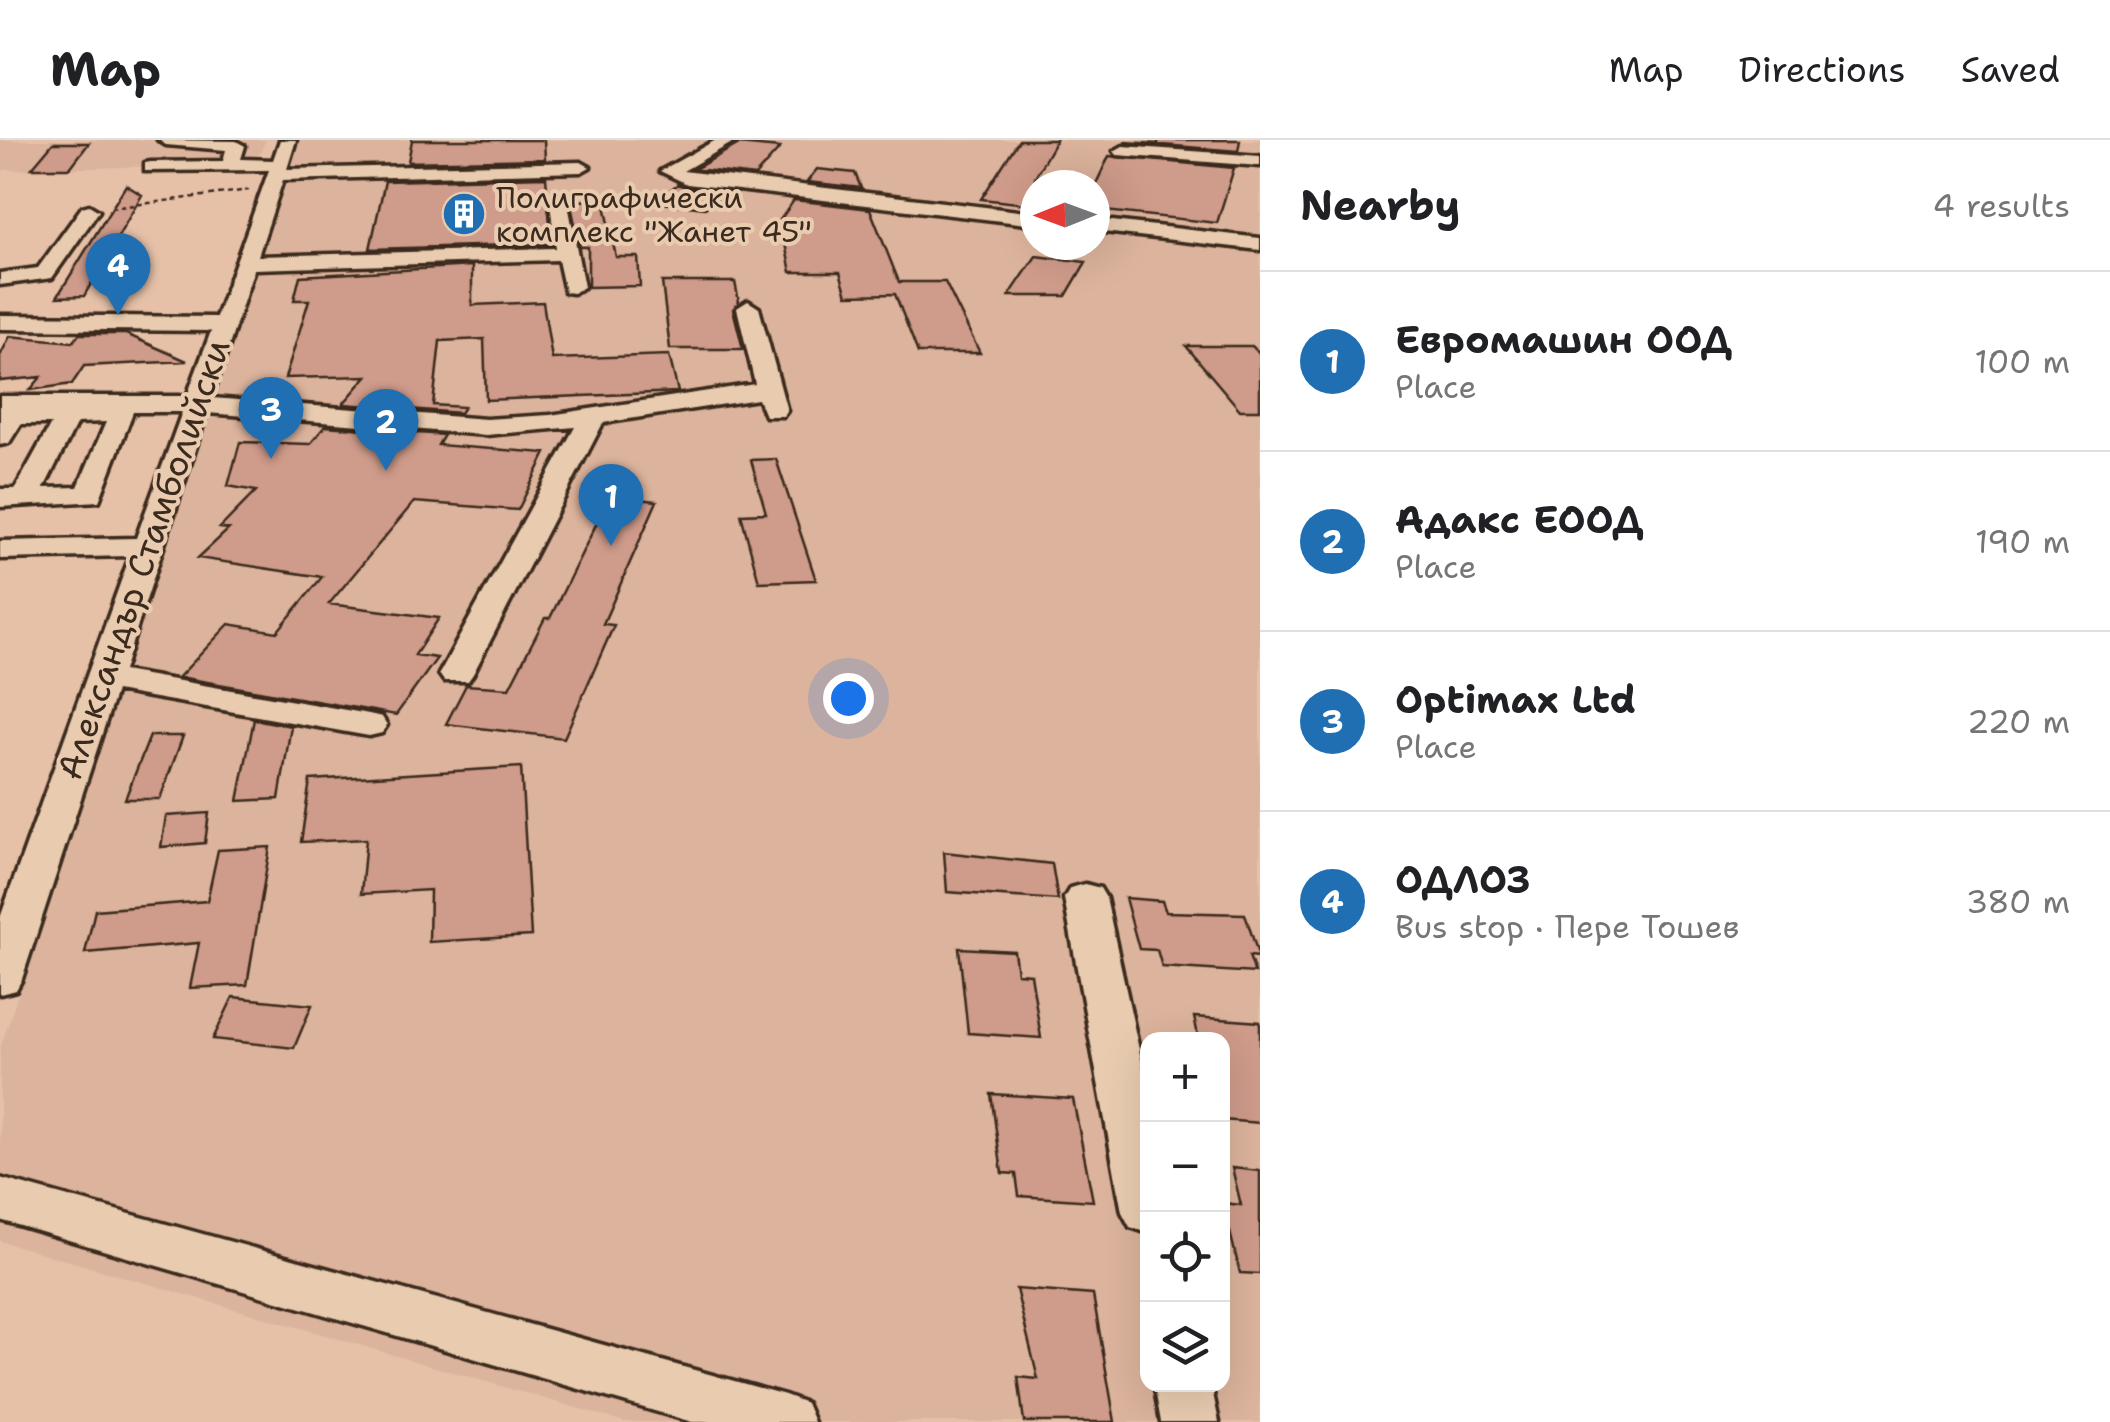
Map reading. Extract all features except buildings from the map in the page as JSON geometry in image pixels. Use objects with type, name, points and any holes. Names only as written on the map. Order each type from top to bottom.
[{"type":"street","points":[[166,140],[236,146],[232,164],[273,175],[581,167]]},
{"type":"street","name":"Александър Стамболийски","points":[[0,979],[10,918],[102,678],[288,140]]},
{"type":"street","points":[[729,140],[669,170],[688,179],[1020,216]]},
{"type":"street","points":[[1168,140],[1260,151]]},
{"type":"street","points":[[1124,151],[1260,161]]},
{"type":"street","points":[[151,168],[239,166]]},
{"type":"street","points":[[559,204],[573,286]]},
{"type":"street","points":[[0,279],[45,274],[89,211]]},
{"type":"street","points":[[1110,228],[1260,244]]},
{"type":"street","points":[[244,264],[568,254]]},
{"type":"street","points":[[0,404],[106,409],[196,404],[486,428],[771,400],[748,308]]},
{"type":"street","points":[[0,322],[223,324]]},
{"type":"street","points":[[0,437],[12,417],[68,416],[106,409],[122,414],[89,495],[12,498]]},
{"type":"street","points":[[12,498],[68,416]]},
{"type":"street","points":[[456,674],[594,416]]},
{"type":"street","points":[[0,550],[145,547]]},
{"type":"street","points":[[102,678],[369,725]]},
{"type":"street","points":[[1085,898],[1140,1172]]},
{"type":"street","points":[[0,1199],[785,1422]]},
{"type":"street","points":[[1184,1392],[1190,1422]]},
{"type":"path","points":[[89,211],[273,175]]},
{"type":"shaded area","points":[[0,140],[266,140],[255,164],[0,170]]},
{"type":"shaded area","points":[[300,140],[1260,140],[1260,1422],[625,1422],[0,1241],[0,1049]]},
{"type":"place","name":"Полиграфически комплекс \"Жанет 45\"","points":[[464,214]]},
{"type":"place","name":"ОДЛОЗ","points":[[118,315]]},
{"type":"place","name":"Optimax Ltd","points":[[271,459]]},
{"type":"place","name":"Адакс ЕООД","points":[[386,471]]},
{"type":"place","name":"Евромашин ООД","points":[[611,546]]}]
